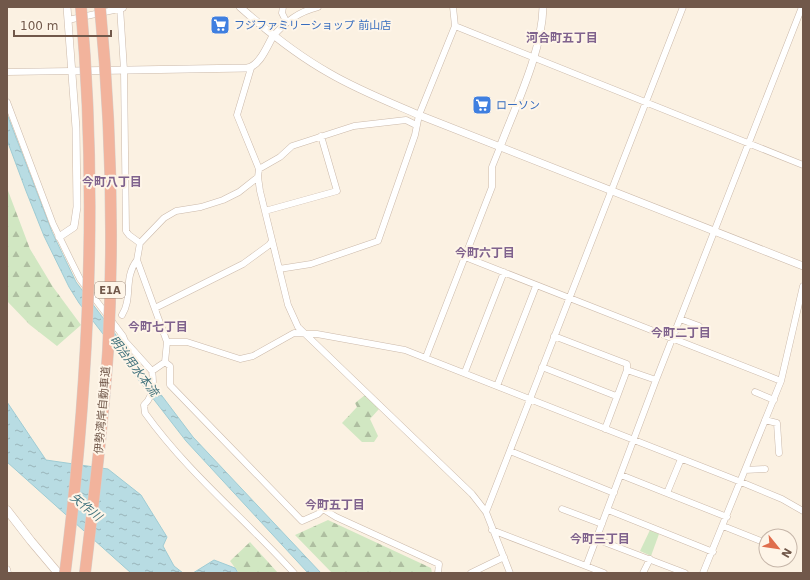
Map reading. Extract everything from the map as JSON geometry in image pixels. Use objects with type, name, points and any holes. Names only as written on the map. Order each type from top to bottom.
[{"type":"highway","name":"伊勢湾岸自動車道","points":[[65,573],[83,408],[89,288],[90,159],[81,7]]},
{"type":"highway","name":"伊勢湾岸自動車道","points":[[85,573],[104,403],[110,297],[110,176],[106,78],[100,7]]},
{"type":"main road","points":[[7,510],[58,573]]},
{"type":"street","points":[[59,237],[74,227],[77,217],[76,128],[67,7]]},
{"type":"street","points":[[240,7],[273,36],[311,62],[342,80],[419,115],[803,266]]},
{"type":"street","points":[[283,7],[282,13],[286,21]]},
{"type":"street","points":[[318,7],[304,10],[286,21],[273,36],[258,61],[251,68],[238,115],[259,169],[258,177],[265,210],[288,305],[298,327],[472,494],[486,512],[510,573]]},
{"type":"street","points":[[279,269],[311,264],[378,241],[415,134],[419,115],[455,26],[453,7]]},
{"type":"street","points":[[426,357],[492,187],[492,167],[534,57],[540,34],[543,7]]},
{"type":"street","points":[[486,512],[683,7]]},
{"type":"street","points":[[589,573],[586,566],[596,538],[714,230],[802,7]]},
{"type":"street","points":[[68,20],[121,8],[124,70],[126,231],[140,243]]},
{"type":"street","points":[[455,26],[645,103],[803,164]]},
{"type":"street","points":[[7,72],[251,68]]},
{"type":"street","points":[[7,102],[53,224],[80,279],[123,336],[125,341],[152,371],[154,383],[147,402],[144,405],[145,413],[155,427],[236,515],[260,537],[294,573]]},
{"type":"street","points":[[259,169],[280,157],[292,146],[354,126],[406,120],[416,125]]},
{"type":"street","points":[[265,210],[338,192],[321,136]]},
{"type":"street","points":[[122,315],[126,309],[130,269],[137,260],[140,243],[164,218],[176,211],[201,208],[223,200],[239,192],[258,177]]},
{"type":"street","points":[[155,308],[243,264],[272,240]]},
{"type":"street","points":[[466,257],[536,286],[673,337],[781,380]]},
{"type":"street","points":[[137,260],[167,342],[164,362],[152,371]]},
{"type":"street","points":[[465,372],[504,272]]},
{"type":"street","points":[[497,386],[536,286]]},
{"type":"street","points":[[704,573],[781,380],[803,286]]},
{"type":"street","points":[[680,319],[699,326]]},
{"type":"street","points":[[167,342],[187,342],[240,359],[253,356],[290,335],[304,333],[376,343],[426,357],[465,372],[741,482],[782,499],[803,511]]},
{"type":"street","points":[[554,336],[627,364],[627,370],[616,396],[605,429]]},
{"type":"street","points":[[164,362],[170,366],[170,385],[302,521],[318,514],[323,509],[336,517],[439,564],[438,573]]},
{"type":"street","points":[[542,367],[616,396]]},
{"type":"street","points":[[627,370],[656,380]]},
{"type":"street","points":[[755,392],[774,400]]},
{"type":"street","points":[[765,420],[777,423],[779,453]]},
{"type":"street","points":[[510,451],[614,493]]},
{"type":"street","points":[[667,493],[681,459]]},
{"type":"street","points":[[745,470],[765,469]]},
{"type":"street","points":[[621,475],[727,517]]},
{"type":"street","points":[[562,509],[602,524]]},
{"type":"street","points":[[608,510],[713,552]]},
{"type":"street","points":[[723,526],[758,540]]},
{"type":"street","points":[[492,530],[604,573]]},
{"type":"street","points":[[596,538],[650,559],[673,571],[685,573]]},
{"type":"street","points":[[471,573],[504,557]]},
{"type":"street","points":[[643,573],[650,559]]},
{"type":"street","points":[[7,569],[8,573]]},
{"type":"green space","points":[[7,188],[30,249],[53,287],[81,325],[57,346],[30,325],[7,301]]},
{"type":"green space","points":[[365,395],[379,409],[370,419],[378,436],[374,442],[362,442],[342,423],[357,407],[355,403]]},
{"type":"green space","points":[[328,520],[431,568],[432,573],[332,573],[295,535]]},
{"type":"green space","points":[[650,530],[659,534],[651,556],[640,551]]},
{"type":"green space","points":[[250,542],[278,573],[239,573],[230,561]]},
{"type":"water","name":"明治用水本流","points":[[7,114],[52,232],[76,282],[193,437],[321,573],[308,573],[186,441],[79,303],[69,287],[44,236],[26,191],[7,140]]},
{"type":"water","name":"矢作川","points":[[7,402],[46,460],[108,469],[141,495],[167,537],[163,546],[174,566],[183,573],[131,573],[7,462]]},
{"type":"water","points":[[214,560],[235,568],[238,573],[193,573]]},
{"type":"place","name":"フジファミリーショップ 前山店","points":[[220,25]]},
{"type":"place","name":"ローソン","points":[[482,105]]},
{"type":"district","name":"河合町五丁目","points":[[562,38]]},
{"type":"district","name":"今町八丁目","points":[[112,182]]},
{"type":"district","name":"今町六丁目","points":[[485,253]]},
{"type":"district","name":"今町七丁目","points":[[158,327]]},
{"type":"district","name":"今町二丁目","points":[[681,333]]},
{"type":"district","name":"今町五丁目","points":[[335,505]]},
{"type":"district","name":"今町三丁目","points":[[600,539]]}]
